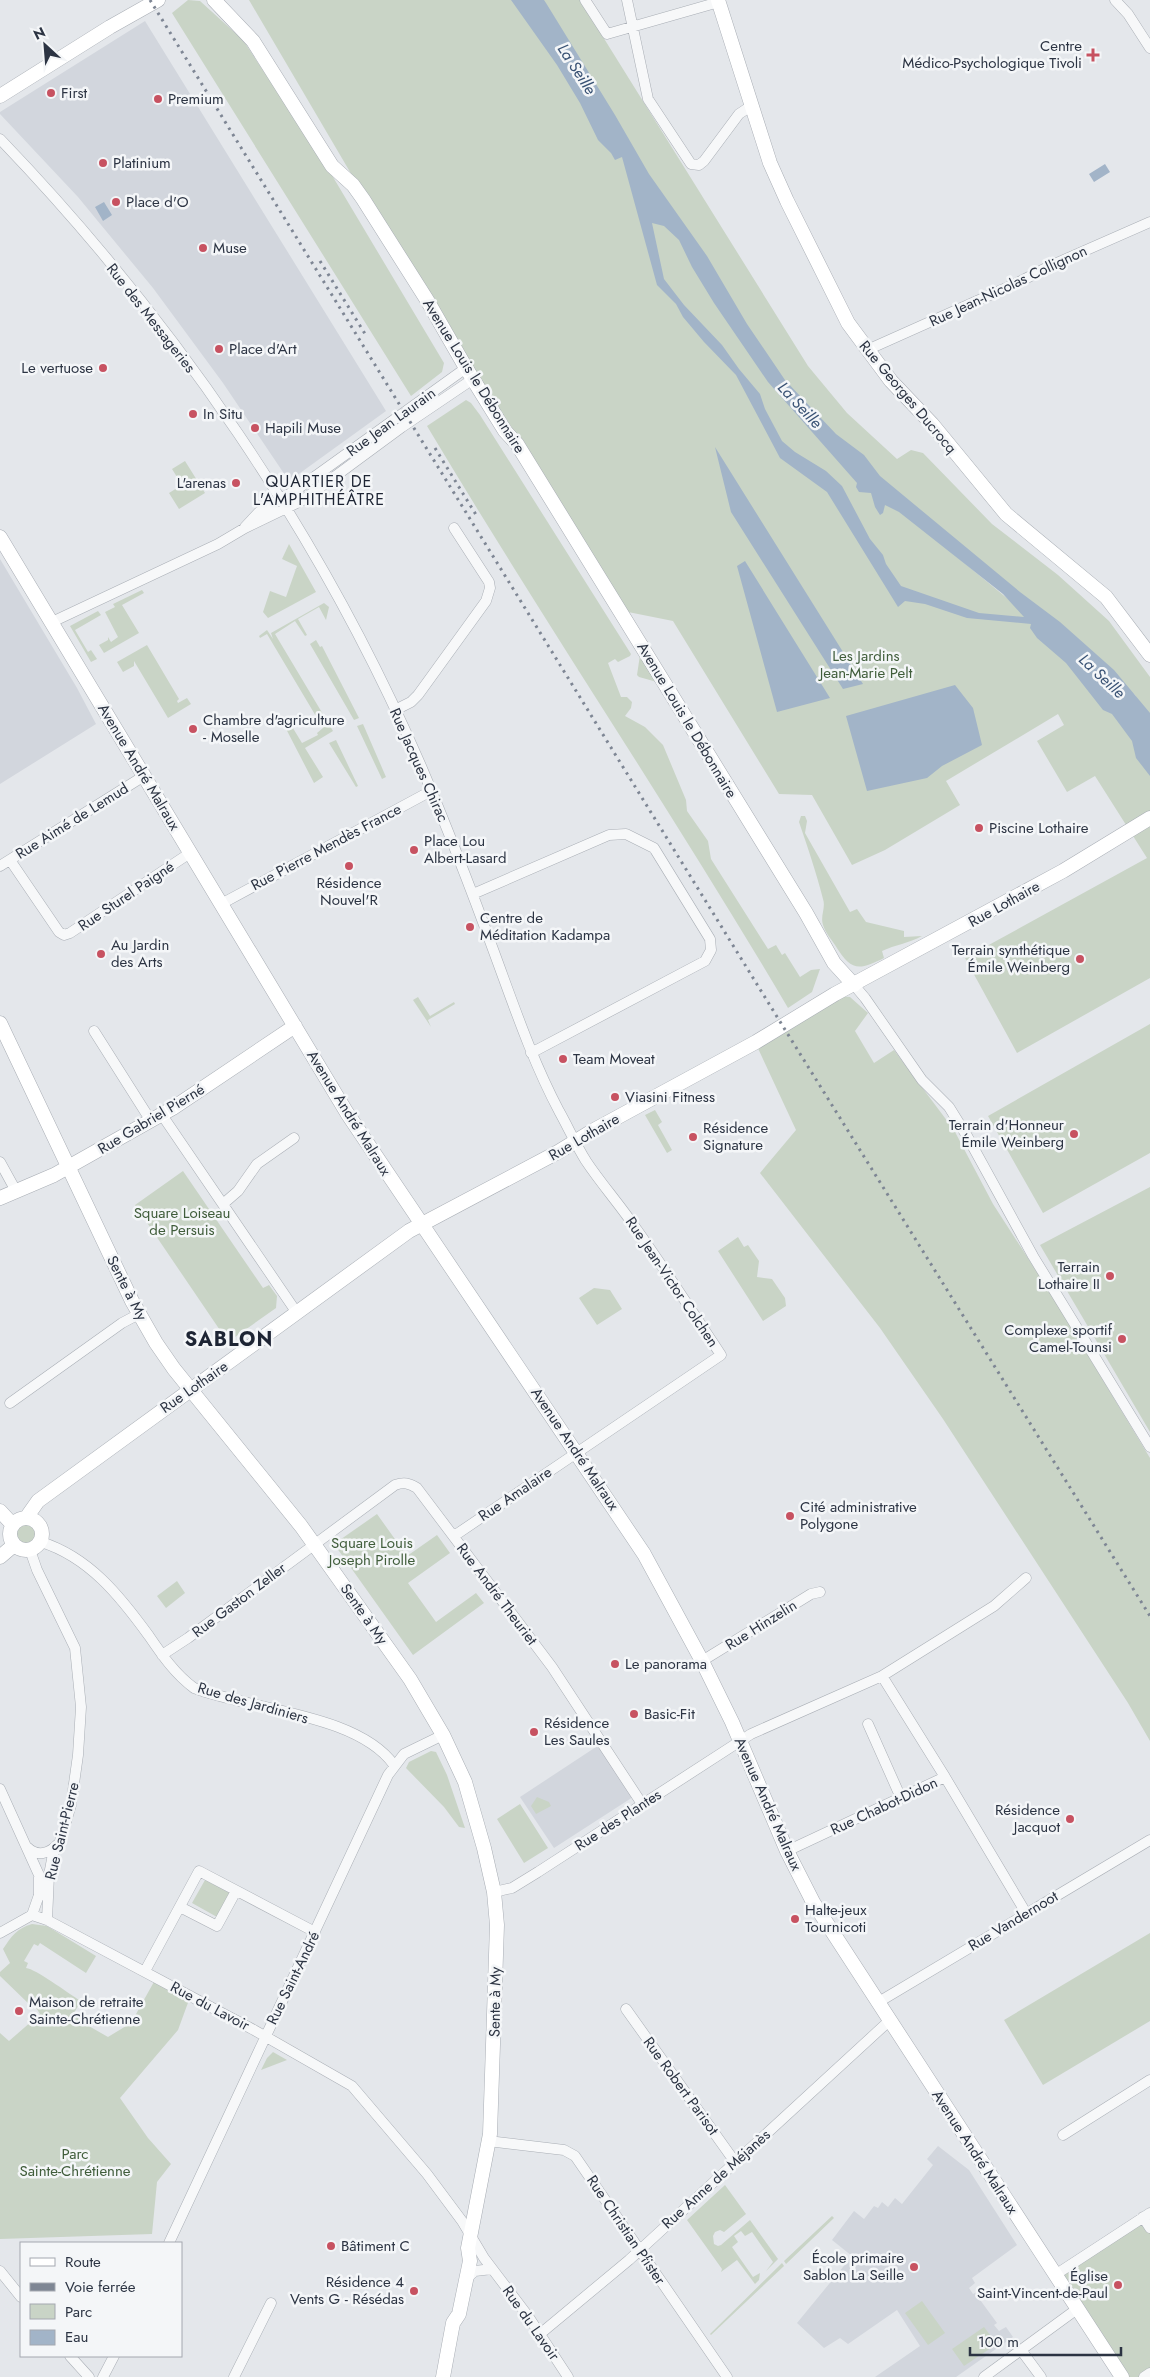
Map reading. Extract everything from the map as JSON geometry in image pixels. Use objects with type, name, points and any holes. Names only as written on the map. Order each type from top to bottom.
[{"type":"street","points":[[0,96],[110,27],[158,0]]},
{"type":"street","name":"Avenue Louis le Débonnaire","points":[[214,0],[259,49],[332,166],[358,192],[427,300],[435,319],[469,374],[505,431],[517,444],[627,621],[801,904],[834,963],[865,998],[922,1080],[949,1107],[1033,1256],[1150,1447]]},
{"type":"street","points":[[585,0],[607,34],[718,1]]},
{"type":"street","points":[[627,0],[648,99],[693,165],[699,165],[704,161],[739,114],[751,106]]},
{"type":"street","points":[[1116,0],[1133,20],[1150,48]]},
{"type":"street","name":"Rue Georges Ducrocq","points":[[718,1],[766,152],[783,195],[848,323],[891,381],[932,424],[1006,514],[1106,597],[1150,655]]},
{"type":"street","name":"Rue des Messageries","points":[[0,139],[69,215],[140,300],[228,422],[286,509]]},
{"type":"street","name":"Rue Jean-Nicolas Collignon","points":[[867,350],[1150,222]]},
{"type":"street","name":"Rue Jean Laurain","points":[[245,528],[259,512],[280,500],[469,374]]},
{"type":"street","name":"Rue Jean Laurain","points":[[52,622],[218,544],[245,528],[303,500],[402,427],[469,374]]},
{"type":"street","name":"Rue Jacques Chirac","points":[[286,509],[338,599],[395,710],[431,791],[473,894],[531,1053],[575,1141]]},
{"type":"street","points":[[395,710],[412,702],[418,695],[486,601],[489,582],[454,528]]},
{"type":"street","name":"Avenue André Malraux","points":[[0,536],[347,1113],[644,1554],[702,1661],[813,1902],[1122,2377]]},
{"type":"street","name":"Rue Aimé de Lemud","points":[[0,866],[144,776]]},
{"type":"street","name":"Rue Pierre Mendès France","points":[[221,904],[431,791]]},
{"type":"street","name":"Rue Lothaire","points":[[32,1521],[50,1493],[297,1312],[422,1224],[756,1042],[854,985],[1063,872],[1147,819]]},
{"type":"street","points":[[473,894],[609,835],[626,834],[654,848],[710,939],[711,950],[705,961],[531,1053]]},
{"type":"street","name":"Rue Sturel Paigné","points":[[10,860],[59,932],[64,935],[70,933],[190,853]]},
{"type":"street","name":"Sente à My","points":[[0,1023],[139,1314],[166,1358],[314,1544],[416,1688],[443,1735],[463,1778],[472,1804],[494,1892],[497,1925],[493,2072],[488,2141],[469,2242],[470,2261],[458,2314],[453,2322],[443,2377]]},
{"type":"street","name":"Rue Gabriel Pierné","points":[[0,1198],[45,1180],[157,1118],[295,1026]]},
{"type":"street","points":[[94,1031],[157,1118],[223,1204],[297,1312]]},
{"type":"street","points":[[223,1204],[238,1191],[257,1164],[294,1138]]},
{"type":"street","name":"Rue Jean-Victor Colchen","points":[[575,1141],[588,1165],[636,1229],[721,1355],[576,1452]]},
{"type":"street","points":[[0,1162],[16,1191]]},
{"type":"street","points":[[10,1403],[122,1323],[139,1314]]},
{"type":"street","name":"Rue Amalaire","points":[[454,1536],[576,1452]]},
{"type":"street","name":"Rue André Theuriet","points":[[314,1544],[394,1485],[401,1483],[412,1484],[454,1536],[552,1668],[642,1804]]},
{"type":"street","points":[[0,1510],[13,1525]]},
{"type":"street","points":[[32,1521],[42,1530],[35,1546],[24,1550],[14,1545],[10,1535],[13,1525],[32,1521]]},
{"type":"street","name":"Rue Gaston Zeller","points":[[162,1655],[188,1638],[314,1544]]},
{"type":"street","points":[[0,1557],[14,1545]]},
{"type":"street","name":"Rue des Jardiniers","points":[[35,1546],[63,1550],[108,1584],[121,1597],[174,1671],[194,1688],[355,1733],[387,1755],[394,1764]]},
{"type":"street","name":"Rue Saint-Pierre","points":[[35,1546],[37,1570],[70,1635],[78,1663],[81,1707],[78,1755],[71,1805],[60,1842],[44,1875],[48,1920]]},
{"type":"street","name":"Rue des Plantes","points":[[494,1892],[512,1888],[740,1741],[882,1676],[994,1606],[1026,1578]]},
{"type":"street","name":"Rue Hinzelin","points":[[702,1661],[810,1594],[820,1592]]},
{"type":"street","points":[[882,1676],[945,1777]]},
{"type":"street","points":[[868,1724],[901,1798]]},
{"type":"street","name":"Rue Saint-André","points":[[169,2242],[394,1764],[404,1754],[443,1735]]},
{"type":"street","name":"Rue Chabot-Didon","points":[[788,1851],[945,1777],[1026,1913]]},
{"type":"street","points":[[0,1789],[26,1846],[44,1875],[32,1915],[0,1933]]},
{"type":"street","name":"Rue Vandernoot","points":[[877,2003],[1150,1840]]},
{"type":"street","points":[[26,1846],[32,1852],[42,1853],[55,1847],[60,1842]]},
{"type":"street","points":[[145,1971],[199,1871],[315,1932]]},
{"type":"street","points":[[180,1907],[216,1926],[236,1891]]},
{"type":"street","points":[[32,1915],[48,1920]]},
{"type":"street","name":"Rue du Lavoir","points":[[48,1920],[145,1971],[352,2086],[427,2174],[469,2242],[492,2269],[540,2334],[568,2377]]},
{"type":"street","name":"Rue Robert Parisot","points":[[626,2009],[735,2162]]},
{"type":"street","name":"Rue Anne de Méjanès","points":[[540,2334],[640,2250],[889,2021]]},
{"type":"street","points":[[1063,2135],[1150,2080]]},
{"type":"street","name":"Rue Christian Pfister","points":[[488,2141],[571,2152],[727,2377]]},
{"type":"street","points":[[1055,2275],[1146,2215],[1150,2228]]},
{"type":"street","name":"Sente à My","points":[[453,2322],[450,2314],[461,2259],[469,2242]]},
{"type":"street","points":[[466,2278],[475,2271],[492,2269]]},
{"type":"street","points":[[0,2271],[20,2296]]},
{"type":"street","points":[[234,2377],[271,2304]]},
{"type":"street","points":[[984,2377],[1077,2309]]},
{"type":"street","points":[[1021,2350],[1041,2377]]},
{"type":"street","points":[[71,2357],[89,2377]]},
{"type":"street","points":[[104,2377],[114,2357]]},
{"type":"street","points":[[1144,2377],[1150,2373]]},
{"type":"shaded area","name":"Muse","points":[[145,21],[386,411],[289,481],[223,383],[153,288],[78,197],[0,114],[0,112]]},
{"type":"shaded area","points":[[0,559],[77,688],[96,724],[0,784]]},
{"type":"shaded area","points":[[599,1745],[633,1797],[554,1848],[520,1797]]},
{"type":"shaded area","name":"École primaire Sablon La Seille","points":[[938,2146],[969,2170],[1017,2245],[972,2278],[975,2283],[969,2288],[973,2294],[975,2293],[997,2323],[994,2325],[999,2331],[1006,2327],[1013,2337],[956,2377],[875,2377],[920,2346],[897,2310],[848,2344],[840,2338],[824,2348],[797,2323],[852,2256],[832,2240],[854,2211],[864,2219],[874,2206],[878,2208],[882,2202],[888,2207],[895,2198],[902,2204],[933,2165],[927,2159]]},
{"type":"green space","points":[[188,0],[200,1],[243,40],[330,172],[444,363],[442,372],[411,396],[172,13]]},
{"type":"green space","name":"Les Jardins Jean-Marie Pelt","points":[[249,0],[580,0],[808,366],[847,413],[897,459],[911,450],[923,453],[992,524],[1058,575],[1109,621],[1150,677],[1150,721],[1135,695],[951,552],[1109,682],[1150,759],[1150,978],[1017,1053],[965,958],[1147,858],[1095,776],[1067,792],[1037,741],[1064,725],[1058,714],[946,781],[960,805],[885,850],[852,865],[812,795],[779,794],[673,621],[628,612],[353,177]]},
{"type":"green space","points":[[466,400],[471,403],[480,415],[631,654],[618,662],[615,659],[608,663],[621,697],[627,697],[632,702],[631,708],[625,716],[645,727],[663,745],[686,800],[687,811],[708,841],[711,859],[768,949],[776,945],[782,955],[785,953],[800,977],[811,970],[820,969],[812,992],[788,1008],[744,934],[516,572],[427,426]]},
{"type":"green space","points":[[185,461],[205,493],[179,509],[169,493],[182,485],[172,469]]},
{"type":"green space","points":[[289,544],[316,592],[268,618],[263,612],[270,591],[286,597],[297,566],[282,559]]},
{"type":"green space","points":[[142,590],[144,593],[122,605],[139,633],[104,653],[99,645],[108,640],[108,637],[111,642],[118,637],[105,612],[115,607],[113,604]]},
{"type":"green space","points":[[324,603],[329,607],[326,620],[319,607],[298,619],[307,635],[305,636],[295,621],[275,634],[333,731],[305,748],[323,777],[314,783],[283,723],[288,720],[302,743],[318,735],[317,733],[323,728],[267,634],[260,638],[259,636],[267,630],[273,639],[271,633]]},
{"type":"green space","points":[[98,611],[101,615],[75,630],[88,652],[91,650],[97,659],[91,662],[70,626]]},
{"type":"green space","points":[[316,640],[320,647],[322,646],[359,718],[354,720],[310,644]]},
{"type":"green space","points":[[147,645],[179,699],[178,703],[187,698],[191,704],[168,718],[134,661],[134,666],[123,672],[117,662]]},
{"type":"green space","points":[[640,655],[657,682],[637,675]]},
{"type":"green space","points":[[363,724],[386,777],[382,779],[357,726]]},
{"type":"green space","points":[[336,740],[358,786],[356,787],[329,743]]},
{"type":"green space","points":[[801,816],[805,816],[807,821],[805,833],[850,912],[857,909],[866,922],[904,931],[904,937],[922,936],[882,951],[884,958],[868,965],[856,966],[846,960],[823,925],[824,902],[799,822]]},
{"type":"green space","points":[[838,996],[850,997],[868,1013],[855,1031],[874,1063],[894,1050],[954,1130],[993,1204],[1046,1286],[1150,1458],[1150,1741],[1128,1703],[943,1419],[880,1328],[760,1173],[796,1130],[755,1042]]},
{"type":"green space","points":[[418,997],[430,1016],[454,1002],[455,1004],[428,1020],[431,1027],[413,1000]]},
{"type":"green space","name":"Terrain d'Honneur Émile Weinberg","points":[[1150,1024],[1150,1153],[1043,1213],[988,1116]]},
{"type":"green space","points":[[655,1110],[662,1122],[658,1125],[672,1150],[667,1153],[645,1115]]},
{"type":"green space","name":"Square Loiseau de Persuis","points":[[183,1171],[263,1288],[269,1285],[277,1296],[276,1308],[228,1342],[135,1205]]},
{"type":"green space","name":"Terrain Lothaire II","points":[[1150,1187],[1150,1432],[1040,1245]]},
{"type":"green space","points":[[738,1237],[744,1247],[748,1245],[759,1261],[757,1277],[772,1279],[785,1298],[786,1306],[763,1321],[718,1251]]},
{"type":"green space","points":[[594,1288],[610,1290],[622,1309],[597,1325],[579,1298]]},
{"type":"green space","name":"Square Louis Joseph Pirolle","points":[[377,1514],[407,1556],[437,1535],[450,1553],[408,1583],[436,1622],[476,1593],[484,1603],[413,1655],[334,1544]]},
{"type":"green space","points":[[22,1525],[30,1525],[36,1531],[36,1539],[30,1545],[22,1545],[16,1539],[16,1531]]},
{"type":"green space","points":[[177,1581],[185,1593],[166,1608],[157,1596]]},
{"type":"green space","points":[[431,1751],[436,1752],[447,1775],[465,1828],[459,1827],[444,1807],[406,1768],[409,1762]]},
{"type":"green space","points":[[537,1797],[549,1802],[551,1806],[536,1814],[531,1806]]},
{"type":"green space","points":[[520,1804],[548,1848],[524,1863],[497,1819]]},
{"type":"green space","points":[[205,1880],[230,1893],[217,1917],[192,1903]]},
{"type":"green space","name":"Parc Sainte-Chrétienne","points":[[32,1924],[47,1926],[96,1956],[86,1973],[40,1943],[38,1946],[34,1944],[24,1961],[28,1963],[26,1968],[31,1969],[81,2001],[74,2013],[82,2017],[80,2021],[108,2037],[131,2023],[155,1980],[189,2000],[178,2030],[120,2098],[148,2138],[171,2164],[157,2182],[152,2234],[0,2239],[0,2033],[9,2041],[40,2014],[33,2003],[30,2005],[0,1976],[0,1972],[10,1963],[3,1949],[18,1931]]},
{"type":"green space","points":[[1150,1933],[1150,2021],[1043,2085],[1004,2020]]},
{"type":"green space","points":[[273,2052],[287,2060],[261,2070],[267,2058]]},
{"type":"green space","points":[[725,2185],[746,2214],[724,2232],[720,2230],[715,2232],[713,2236],[714,2244],[721,2245],[750,2220],[778,2259],[766,2271],[773,2262],[752,2232],[745,2236],[741,2231],[734,2236],[738,2242],[732,2247],[753,2277],[760,2273],[759,2280],[755,2284],[737,2260],[721,2272],[722,2269],[687,2220]]},
{"type":"green space","points":[[832,2216],[834,2218],[786,2264],[784,2261]]},
{"type":"green space","points":[[1143,2217],[1150,2228],[1150,2373],[1144,2377],[1122,2377],[1055,2275]]},
{"type":"green space","points":[[782,2263],[784,2266],[710,2334]]},
{"type":"green space","points":[[922,2301],[945,2333],[928,2345],[905,2313]]},
{"type":"green space","points":[[984,2327],[997,2344],[964,2366],[952,2349]]},
{"type":"water","name":"La Seille","points":[[511,0],[544,0],[649,174],[707,256],[747,324],[785,380],[836,434],[864,455],[880,476],[1020,592],[1060,622],[1114,670],[1150,713],[1150,776],[1136,758],[1132,741],[1112,714],[1103,710],[1066,663],[1037,638],[1030,628],[1031,624],[967,618],[925,604],[905,601],[898,607],[827,492],[780,458],[736,375],[704,342],[683,317],[676,304],[657,285],[622,157],[615,160],[598,140],[580,103],[557,65]],"holes":[[[652,223],[664,226],[679,240],[692,267],[714,303],[768,382],[857,483],[856,487],[859,492],[871,493],[875,507],[880,515],[883,513],[885,505],[899,512],[1003,594],[1024,617],[979,613],[901,586],[886,564],[883,555],[870,539],[842,486],[826,471],[795,452],[782,441],[765,409],[760,394],[722,345],[684,305],[664,279]]]},
{"type":"water","points":[[1105,164],[1110,172],[1094,182],[1089,174]]},
{"type":"water","points":[[104,202],[112,215],[103,221],[95,207]]},
{"type":"water","points":[[715,447],[863,684],[843,689],[731,512]]},
{"type":"water","points":[[745,561],[830,698],[777,712],[737,566]]},
{"type":"water","points":[[955,685],[973,708],[982,745],[942,766],[927,778],[867,791],[846,716]]},
{"type":"railway","points":[[150,0],[779,1020],[1150,1616]]},
{"type":"railway","points":[[320,261],[367,337]]},
{"type":"railway","points":[[435,448],[478,518]]},
{"type":"place","name":"Centre Médico-Psychologique Tivoli","points":[[1093,55]]},
{"type":"place","name":"First","points":[[51,93]]},
{"type":"place","name":"Premium","points":[[158,99]]},
{"type":"place","name":"Platinium","points":[[103,163]]},
{"type":"place","name":"Place d'O","points":[[116,202]]},
{"type":"place","name":"Muse","points":[[203,248]]},
{"type":"place","name":"Place d'Art","points":[[219,349]]},
{"type":"place","name":"Le vertuose","points":[[103,368]]},
{"type":"place","name":"In Situ","points":[[193,414]]},
{"type":"place","name":"Hapili Muse","points":[[255,428]]},
{"type":"place","name":"L'arenas","points":[[236,483]]},
{"type":"place","name":"Chambre d'agriculture - Moselle","points":[[193,729]]},
{"type":"place","name":"Piscine Lothaire","points":[[979,828]]},
{"type":"place","name":"Place Lou Albert-Lasard","points":[[414,850]]},
{"type":"place","name":"Résidence Nouvel'R","points":[[349,866]]},
{"type":"place","name":"Centre de Méditation Kadampa","points":[[470,927]]},
{"type":"place","name":"Au Jardin des Arts","points":[[101,954]]},
{"type":"place","name":"Terrain synthétique Émile Weinberg","points":[[1080,959]]},
{"type":"place","name":"Team Moveat","points":[[563,1059]]},
{"type":"place","name":"Viasini Fitness","points":[[615,1097]]},
{"type":"place","name":"Terrain d'Honneur Émile Weinberg","points":[[1074,1134]]},
{"type":"place","name":"Résidence Signature","points":[[693,1137]]},
{"type":"place","name":"Terrain Lothaire II","points":[[1110,1276]]},
{"type":"place","name":"Complexe sportif Camel-Tounsi","points":[[1122,1339]]},
{"type":"place","name":"Cité administrative Polygone","points":[[790,1516]]},
{"type":"place","name":"Le panorama","points":[[615,1664]]},
{"type":"place","name":"Basic-Fit","points":[[634,1714]]},
{"type":"place","name":"Résidence Les Saules","points":[[534,1732]]},
{"type":"place","name":"Résidence Jacquot","points":[[1070,1819]]},
{"type":"place","name":"Halte-jeux Tournicoti","points":[[795,1919]]},
{"type":"place","name":"Maison de retraite Sainte-Chrétienne","points":[[19,2011]]},
{"type":"place","name":"Bâtiment C","points":[[331,2246]]},
{"type":"place","name":"École primaire Sablon La Seille","points":[[914,2267]]},
{"type":"place","name":"Église Saint-Vincent-de-Paul","points":[[1118,2285]]},
{"type":"place","name":"Résidence 4 Vents G - Résédas","points":[[414,2291]]},
{"type":"district","name":"QUARTIER DE L'AMPHITHÉÂTRE","points":[[319,490]]},
{"type":"district","name":"SABLON","points":[[229,1339]]}]
